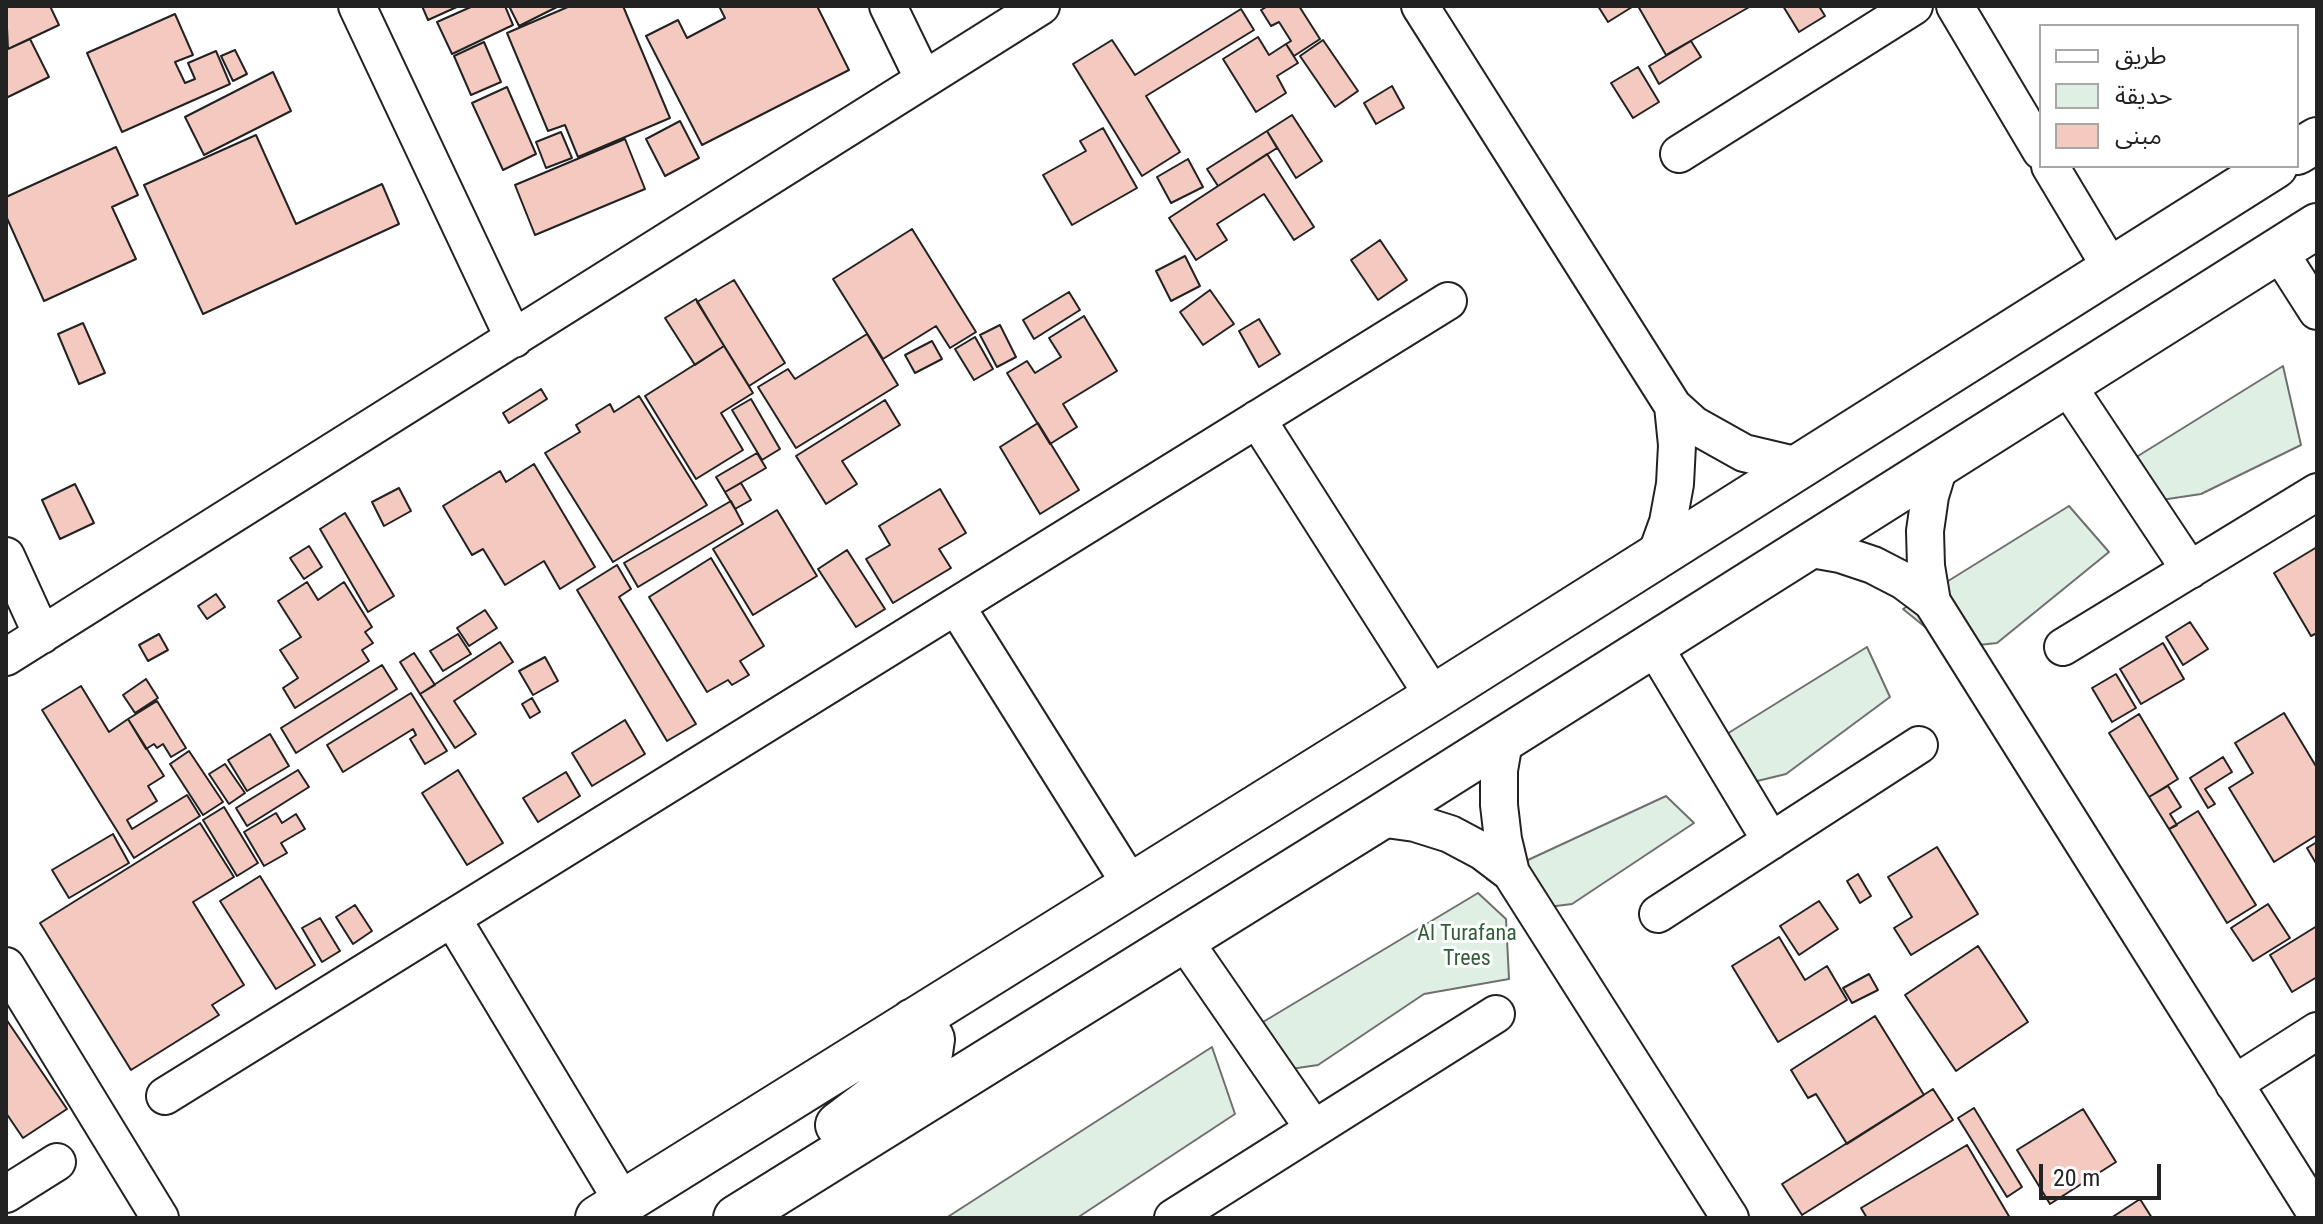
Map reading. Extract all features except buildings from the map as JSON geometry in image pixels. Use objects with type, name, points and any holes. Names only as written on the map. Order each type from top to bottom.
[{"type":"main road","points":[[2299,151],[2317,140]]},
{"type":"main road","points":[[610,1210],[1434,697],[2272,168]]},
{"type":"main road","points":[[753,1207],[1379,818],[2065,382],[2317,226]]},
{"type":"main road","points":[[753,1207],[823,1138],[930,1053],[932,1039],[925,1027],[913,1021]]},
{"type":"street","points":[[357,6],[514,339]]},
{"type":"street","points":[[888,6],[923,78]]},
{"type":"street","points":[[6,657],[1041,6]]},
{"type":"street","points":[[1420,6],[1673,406],[1694,425],[1744,453],[1799,466]]},
{"type":"street","points":[[1679,154],[1914,6]]},
{"type":"street","points":[[1955,6],[2039,148]]},
{"type":"street","points":[[2051,168],[2111,268]]},
{"type":"street","points":[[2278,250],[2317,311]]},
{"type":"street","points":[[165,1096],[1448,301]]},
{"type":"street","points":[[2065,382],[2190,570]]},
{"type":"street","points":[[1655,558],[1668,522],[1675,484],[1677,445],[1673,406]]},
{"type":"street","points":[[1257,419],[1434,697]]},
{"type":"street","points":[[1932,602],[1926,566],[1925,531],[1930,496],[1940,463]]},
{"type":"street","points":[[2063,647],[2317,492]]},
{"type":"street","points":[[1806,548],[1840,554],[1873,565],[1904,581],[1932,602],[2317,1215]]},
{"type":"street","points":[[6,556],[42,635]]},
{"type":"street","points":[[956,606],[1131,885]]},
{"type":"street","points":[[1652,643],[1771,841]]},
{"type":"street","points":[[1505,736],[1499,770],[1499,805],[1511,873],[1730,1218]]},
{"type":"street","points":[[1658,914],[1919,745]]},
{"type":"street","points":[[1379,818],[1415,823],[1450,834],[1482,851],[1511,873]]},
{"type":"street","points":[[452,918],[610,1210]]},
{"type":"street","points":[[1183,939],[1314,1129]]},
{"type":"street","points":[[6,966],[160,1218]]},
{"type":"street","points":[[1173,1218],[1496,1014]]},
{"type":"street","points":[[2234,1084],[2317,1031]]},
{"type":"street","points":[[6,1194],[57,1162]]},
{"type":"green space","points":[[2283,366],[2301,445],[2201,494],[2161,500],[2117,469]]},
{"type":"green space","points":[[2069,506],[2109,552],[1997,643],[1951,648],[1903,609]]},
{"type":"green space","points":[[1867,647],[1890,697],[1786,774],[1745,784],[1701,750]]},
{"type":"green space","name":"Al Turafana Trees","points":[[1666,796],[1694,823],[1572,904],[1532,909],[1487,879]]},
{"type":"green space","name":"Al Turafana Trees","points":[[1478,893],[1506,919],[1509,979],[1424,994],[1318,1065],[1277,1071],[1233,1040]]},
{"type":"green space","points":[[1212,1047],[1235,1114],[1077,1218],[946,1218]]}]
